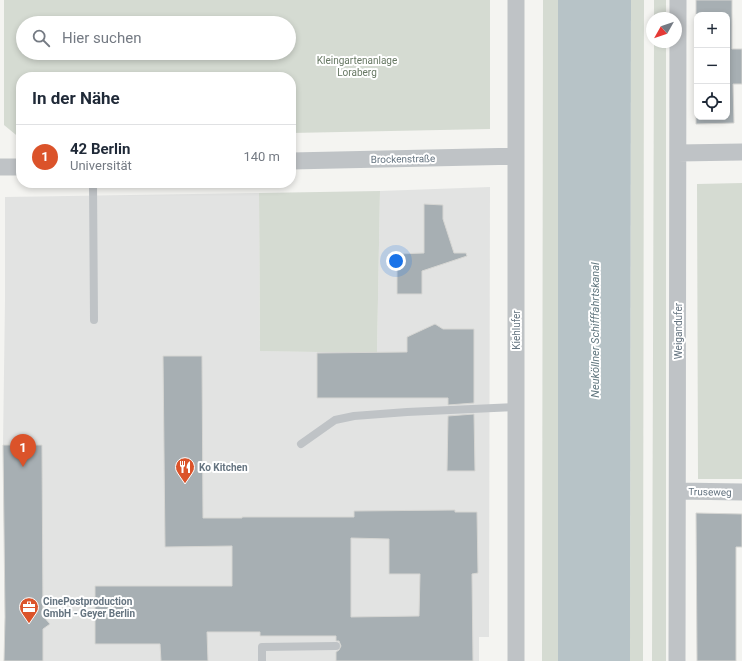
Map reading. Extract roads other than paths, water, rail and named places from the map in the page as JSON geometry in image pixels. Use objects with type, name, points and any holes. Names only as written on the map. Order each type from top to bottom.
[{"type":"street","name":"Kiehlufer","points":[[516,0],[516,661]]},
{"type":"street","name":"Weigandufer","points":[[677,661],[678,0]]},
{"type":"street","points":[[678,153],[742,152]]},
{"type":"street","name":"Brockenstraße","points":[[296,161],[516,156]]},
{"type":"street","points":[[0,167],[16,167]]},
{"type":"street","name":"Truseweg","points":[[678,491],[742,492]]},
{"type":"lane","points":[[93,188],[94,320]]},
{"type":"lane","points":[[301,444],[335,420],[354,416],[407,412],[516,408]]},
{"type":"lane","points":[[262,661],[262,647],[336,646]]},
{"type":"water","name":"Neuköllner Schifffahrtskanal","points":[[558,0],[631,0],[630,661],[558,661]]},
{"type":"place","name":"42 Berlin","points":[[23,467]]},
{"type":"place","name":"Ko Kitchen","points":[[185,484]]},
{"type":"place","name":"CinePostproduction GmbH - Geyer Berlin","points":[[29,624]]},
{"type":"park label","name":"Kleingartenanlage Loraberg","points":[[357,66]]}]
